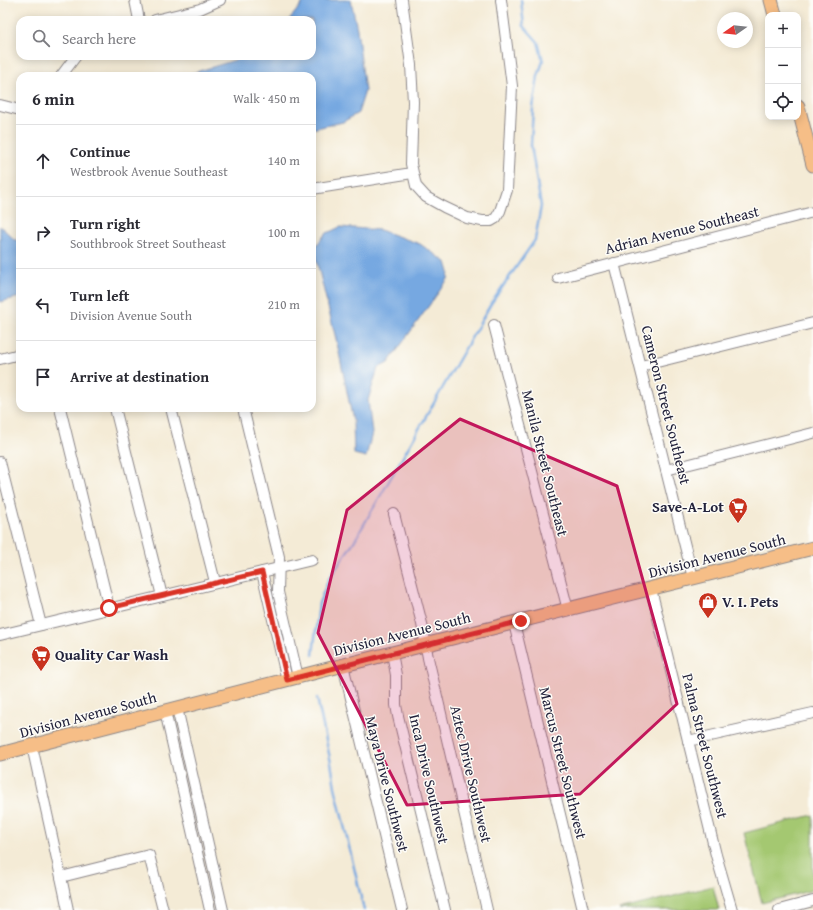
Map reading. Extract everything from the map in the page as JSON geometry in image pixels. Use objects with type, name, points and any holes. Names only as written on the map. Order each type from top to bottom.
[{"type":"main road","points":[[771,0],[774,12]]},
{"type":"main road","points":[[801,118],[813,165]]},
{"type":"main road","name":"Division Avenue South","points":[[0,754],[343,665],[813,548]]},
{"type":"street","points":[[135,0],[139,16]]},
{"type":"street","points":[[171,16],[200,9],[220,0]]},
{"type":"street","points":[[402,0],[411,65],[413,102],[411,142],[412,173],[416,186],[418,190],[426,197],[444,207],[467,218],[482,221],[491,221],[496,218],[507,190],[512,86],[501,0]]},
{"type":"street","points":[[64,72],[73,60]]},
{"type":"street","points":[[0,105],[16,109]]},
{"type":"street","points":[[316,188],[412,173]]},
{"type":"street","name":"Adrian Avenue Southeast","points":[[558,278],[813,212]]},
{"type":"street","name":"Cameron Street Southeast","points":[[614,263],[693,578]]},
{"type":"street","points":[[640,366],[813,323]]},
{"type":"street","name":"Manila Street Southeast","points":[[494,325],[568,610]]},
{"type":"street","points":[[0,359],[16,355]]},
{"type":"street","points":[[61,412],[109,608]]},
{"type":"street","points":[[116,412],[162,596]]},
{"type":"street","points":[[172,412],[215,582]]},
{"type":"street","points":[[244,412],[279,557],[279,598],[293,678]]},
{"type":"street","points":[[666,470],[813,433]]},
{"type":"street","points":[[0,462],[41,625]]},
{"type":"street","name":"Aztec Drive Southwest","points":[[394,514],[422,624],[487,910]]},
{"type":"street","points":[[0,635],[215,582],[312,560]]},
{"type":"street","points":[[262,572],[293,678]]},
{"type":"street","name":"Palma Street Southwest","points":[[651,588],[716,856],[732,910]]},
{"type":"street","name":"Marcus Street Southwest","points":[[514,623],[583,910]]},
{"type":"street","name":"Inca Drive Southwest","points":[[392,653],[396,675],[396,705],[398,716],[445,910]]},
{"type":"street","name":"Maya Drive Southwest","points":[[343,665],[402,910]]},
{"type":"street","points":[[171,710],[210,910]]},
{"type":"street","points":[[171,710],[223,910]]},
{"type":"street","points":[[688,741],[813,714]]},
{"type":"street","points":[[32,746],[68,910]]},
{"type":"street","points":[[61,876],[149,855],[163,910]]},
{"type":"street","points":[[779,910],[813,901]]},
{"type":"highlighted area","points":[[460,419],[617,486],[677,704],[580,794],[407,805],[318,633],[347,510]]},
{"type":"green space","points":[[813,815],[813,890],[762,903],[744,833]]},
{"type":"green space","points":[[713,886],[719,910],[619,910]]},
{"type":"water","points":[[305,0],[351,0],[357,29],[365,91],[358,113],[343,122],[316,128],[316,72],[196,72],[235,60],[316,60],[316,16],[292,16]]},
{"type":"water","points":[[0,226],[16,240],[16,298],[0,302]]},
{"type":"water","points":[[340,227],[380,230],[420,244],[446,262],[449,272],[448,279],[388,363],[378,368],[368,400],[372,433],[366,457],[354,454],[353,421],[337,343],[316,259],[316,246],[325,234]]},
{"type":"waterway","points":[[313,655],[319,603],[329,579],[355,540],[492,302],[535,240],[541,206],[531,145],[533,108],[538,76],[543,61],[538,42],[524,26],[521,0]]},
{"type":"waterway","points":[[317,698],[335,787],[364,910]]},
{"type":"place","name":"Save-A-Lot","points":[[738,524]]},
{"type":"place","name":"V. I. Pets","points":[[708,619]]},
{"type":"place","name":"Quality Car Wash","points":[[41,672]]},
{"type":"route","points":[[109,608],[262,572],[287,680],[521,621]]}]
